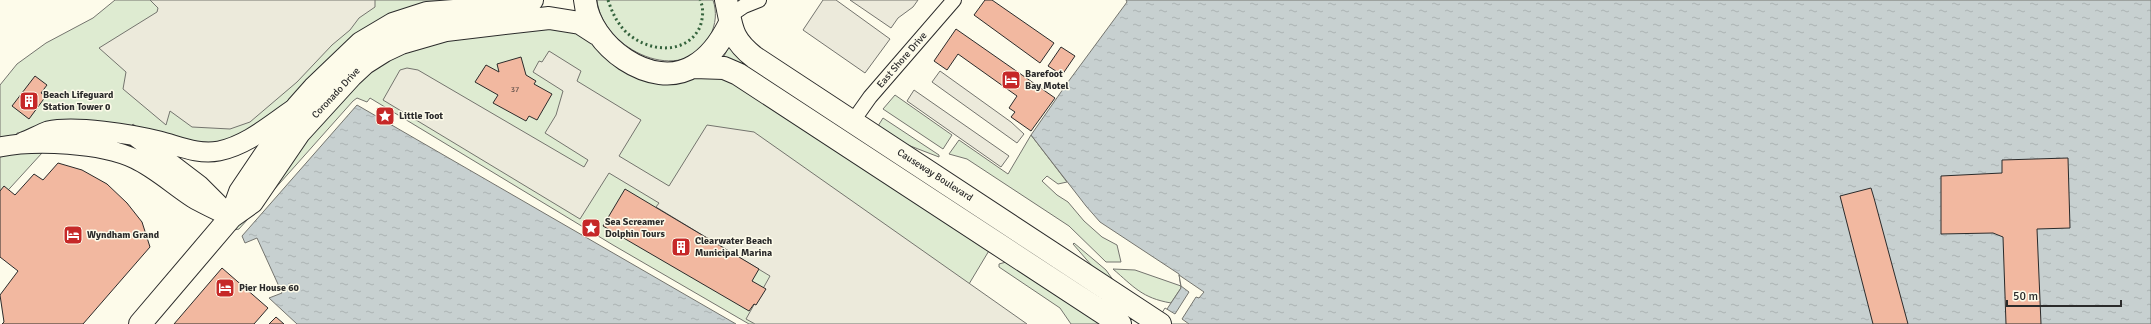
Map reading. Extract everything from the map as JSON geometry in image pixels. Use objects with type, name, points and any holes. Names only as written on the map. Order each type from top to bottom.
[{"type":"main road","name":"Coronado Drive","points":[[231,217],[240,192],[298,106],[324,78],[361,43],[393,24],[427,13],[493,8],[532,0]]},
{"type":"main road","points":[[585,0],[590,20],[597,34],[624,60],[642,68],[661,73],[678,72],[694,67],[724,68],[738,74],[1120,324]]},
{"type":"main road","points":[[694,67],[712,51],[722,39],[728,14]]},
{"type":"main road","name":"Causeway Boulevard","points":[[728,14],[734,36],[741,47],[754,57],[1155,321]]},
{"type":"main road","name":"Coronado Drive","points":[[140,324],[231,217],[252,202],[299,133],[328,100],[365,63],[384,51],[401,43],[446,30],[549,18],[580,23],[597,34]]},
{"type":"street","points":[[728,14],[759,0]]},
{"type":"street","name":"East Shore Drive","points":[[853,121],[870,97],[954,0]]},
{"type":"street","points":[[0,147],[23,142],[48,132],[69,129],[134,136],[160,141],[186,150],[217,151],[241,145],[298,106]]},
{"type":"street","points":[[134,136],[199,185],[231,217]]},
{"type":"street","points":[[23,142],[80,146],[109,150],[134,158],[156,171],[194,198],[231,217]]},
{"type":"green space","points":[[115,0],[488,0],[293,100],[238,137],[217,143],[189,141],[138,128],[133,124],[131,126],[17,133],[16,135],[0,138],[0,85],[17,64],[46,43],[93,18]]},
{"type":"green space","points":[[597,0],[713,0],[715,22],[710,36],[698,51],[682,59],[664,61],[646,56],[628,47],[613,34],[602,18]]},
{"type":"green space","points":[[549,27],[580,33],[593,45],[692,79],[696,75],[721,76],[990,249],[945,324],[749,324],[613,245],[370,98],[367,102],[357,98],[353,101],[239,229],[229,231],[305,138],[356,82],[387,58],[447,39]]},
{"type":"green space","points":[[729,47],[863,136],[853,140],[724,56]]},
{"type":"green space","points":[[895,95],[952,135],[943,149],[883,109]]},
{"type":"green space","points":[[883,118],[939,155],[939,157],[900,142],[878,126]]},
{"type":"green space","points":[[1031,135],[1067,182],[1058,184],[1047,176],[1042,181],[1057,195],[1068,202],[1084,221],[1102,237],[1117,245],[1121,262],[1106,262],[1069,226],[967,159],[949,154],[959,140],[1008,174]]},
{"type":"green space","points":[[17,152],[42,153],[0,199],[0,155]]},
{"type":"green space","points":[[1074,243],[1106,270],[1116,284],[1099,274],[1073,244]]},
{"type":"green space","points":[[1006,262],[1104,324],[1071,324],[1060,308],[999,267],[999,264]]},
{"type":"green space","points":[[1113,269],[1135,270],[1181,286],[1181,288],[1171,303],[1161,301],[1139,291]]},
{"type":"shaded area","points":[[150,0],[375,0],[375,7],[359,18],[350,30],[332,45],[297,82],[250,122],[230,129],[192,127],[170,111],[166,125],[123,89],[126,72],[99,48],[157,12],[158,8]]},
{"type":"shaded area","points":[[823,0],[836,0],[890,39],[865,73],[803,30]]},
{"type":"shaded area","points":[[850,0],[918,0],[913,7],[898,18],[891,28]]},
{"type":"shaded area","points":[[549,51],[581,71],[577,81],[641,120],[619,156],[669,186],[707,125],[754,132],[1027,324],[755,324],[746,319],[770,276],[656,207],[659,203],[609,173],[580,219],[383,100],[400,70],[407,68],[418,70],[584,167],[588,160],[545,133],[556,115],[563,91],[533,72],[539,61],[542,62]]},
{"type":"shaded area","points":[[940,71],[1011,122],[1024,134],[1017,143],[932,82]]},
{"type":"shaded area","points":[[914,90],[1009,156],[1001,167],[907,101]]},
{"type":"water","points":[[1126,0],[2151,0],[2151,324],[1157,324],[1181,288],[1179,274],[1100,222],[1031,135],[1127,2]]},
{"type":"water","points":[[357,105],[736,324],[297,324],[269,298],[282,293],[257,238],[245,243],[242,236]]},
{"type":"pier","points":[[1179,275],[1204,292],[1199,298],[1196,297],[1182,319],[1189,324],[1155,324],[1165,308],[1175,314],[1189,292],[1181,286]]},
{"type":"building","points":[[985,0],[992,0],[1054,43],[1040,63],[974,15]]},
{"type":"building","name":"Barefoot Bay Motel","points":[[956,29],[1055,98],[1031,131],[1011,117],[1015,112],[1009,108],[1017,96],[958,54],[947,70],[934,61]]},
{"type":"building","points":[[1061,47],[1075,56],[1062,75],[1048,66]]},
{"type":"building","points":[[521,57],[526,75],[536,81],[534,84],[552,94],[537,120],[529,116],[526,121],[493,103],[498,95],[475,82],[486,65],[499,72],[497,64]]},
{"type":"building","name":"Beach Lifeguard Station Tower 0","points":[[35,76],[47,85],[41,93],[46,96],[29,119],[12,106]]},
{"type":"building","points":[[2068,158],[2070,228],[2037,229],[2041,324],[2006,324],[2003,237],[1993,233],[1941,234],[1941,176],[2002,173],[2002,160]]},
{"type":"building","name":"Wyndham Grand","points":[[58,163],[82,170],[107,184],[127,203],[142,222],[150,247],[83,324],[2,324],[4,322],[0,295],[18,271],[0,257],[0,191],[4,186],[15,195],[34,174],[43,180]]},
{"type":"building","points":[[1871,188],[1908,324],[1873,324],[1840,196]]},
{"type":"building","name":"Clearwater Beach Municipal Marina","points":[[625,189],[759,269],[752,281],[766,289],[756,305],[754,304],[749,311],[603,226]]},
{"type":"building","name":"Pier House 60","points":[[222,268],[268,308],[254,324],[174,324]]},
{"type":"building","points":[[276,317],[284,324],[269,324]]},
{"type":"hedge","points":[[608,0],[615,17],[626,32],[644,44],[666,48],[676,47],[685,43],[694,36],[700,27],[702,20],[703,10],[700,0]]},
{"type":"place","name":"Barefoot Bay Motel","points":[[1011,80]]},
{"type":"place","name":"Beach Lifeguard Station Tower 0","points":[[29,101]]},
{"type":"place","name":"Little Toot","points":[[385,116]]},
{"type":"place","name":"Sea Screamer Dolphin Tours","points":[[591,228]]},
{"type":"place","name":"Wyndham Grand","points":[[73,235]]},
{"type":"place","name":"Clearwater Beach Municipal Marina","points":[[681,247]]},
{"type":"place","name":"Pier House 60","points":[[225,288]]}]
